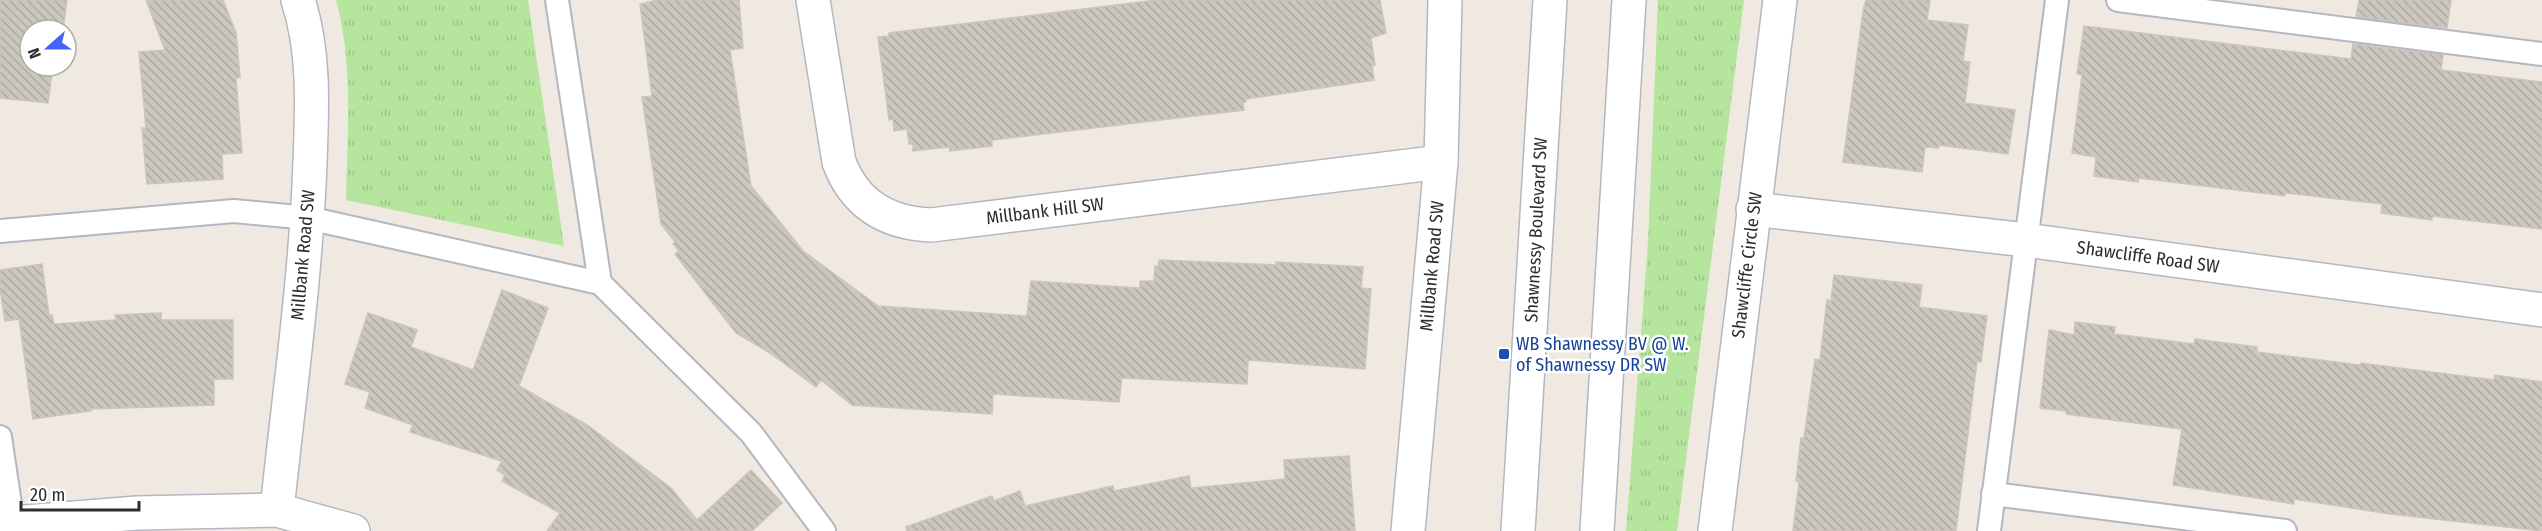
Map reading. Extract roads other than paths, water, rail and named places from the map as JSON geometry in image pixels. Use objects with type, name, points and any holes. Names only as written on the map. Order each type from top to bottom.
[{"type":"street","name":"Millbank Road SW","points":[[277,510],[308,218],[312,86],[303,15],[298,0]]},
{"type":"street","name":"Millbank Hill SW","points":[[813,0],[839,162],[844,176],[858,195],[875,209],[892,219],[910,224],[931,225],[1441,162]]},
{"type":"street","name":"Millbank Road SW","points":[[1408,531],[1441,162],[1445,0]]},
{"type":"street","name":"Shawnessy Boulevard SW","points":[[1518,531],[1550,0]]},
{"type":"street","points":[[1597,531],[1629,0]]},
{"type":"street","name":"Shawcliffe Circle SW","points":[[1715,531],[1780,0]]},
{"type":"street","name":"Shawcliffe Road SW","points":[[1754,209],[2026,240],[2542,310]]},
{"type":"street","points":[[9,526],[137,513],[277,510],[353,531]]},
{"type":"lane","points":[[557,0],[600,283]]},
{"type":"lane","points":[[1989,531],[2057,0]]},
{"type":"lane","points":[[2118,0],[2542,54]]},
{"type":"lane","points":[[0,231],[234,211],[308,218],[600,283],[751,433],[824,531]]},
{"type":"lane","points":[[0,437],[9,526]]},
{"type":"lane","points":[[1993,494],[2285,531]]},
{"type":"place","name":"WB Shawnessy BV @ W. of Shawnessy DR SW","points":[[1504,354]]}]
